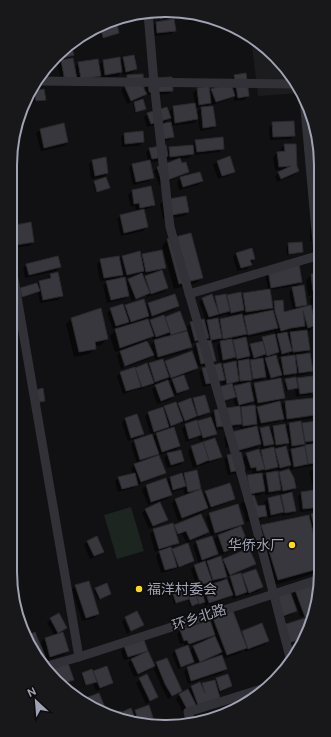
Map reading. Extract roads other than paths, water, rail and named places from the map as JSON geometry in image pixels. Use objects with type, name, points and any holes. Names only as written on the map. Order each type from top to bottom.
[{"type":"street","points":[[148,18],[170,227],[252,511],[289,654]]},
{"type":"street","points":[[43,81],[290,84]]},
{"type":"street","points":[[310,132],[314,188]]},
{"type":"street","points":[[189,294],[314,257]]},
{"type":"street","points":[[17,296],[80,657]]},
{"type":"street","name":"环乡北路","points":[[51,665],[314,581]]},
{"type":"street","points":[[190,718],[188,712],[252,692]]},
{"type":"place","name":"华侨水厂","points":[[292,545]]},
{"type":"place","name":"福洋村委会","points":[[139,589]]}]
